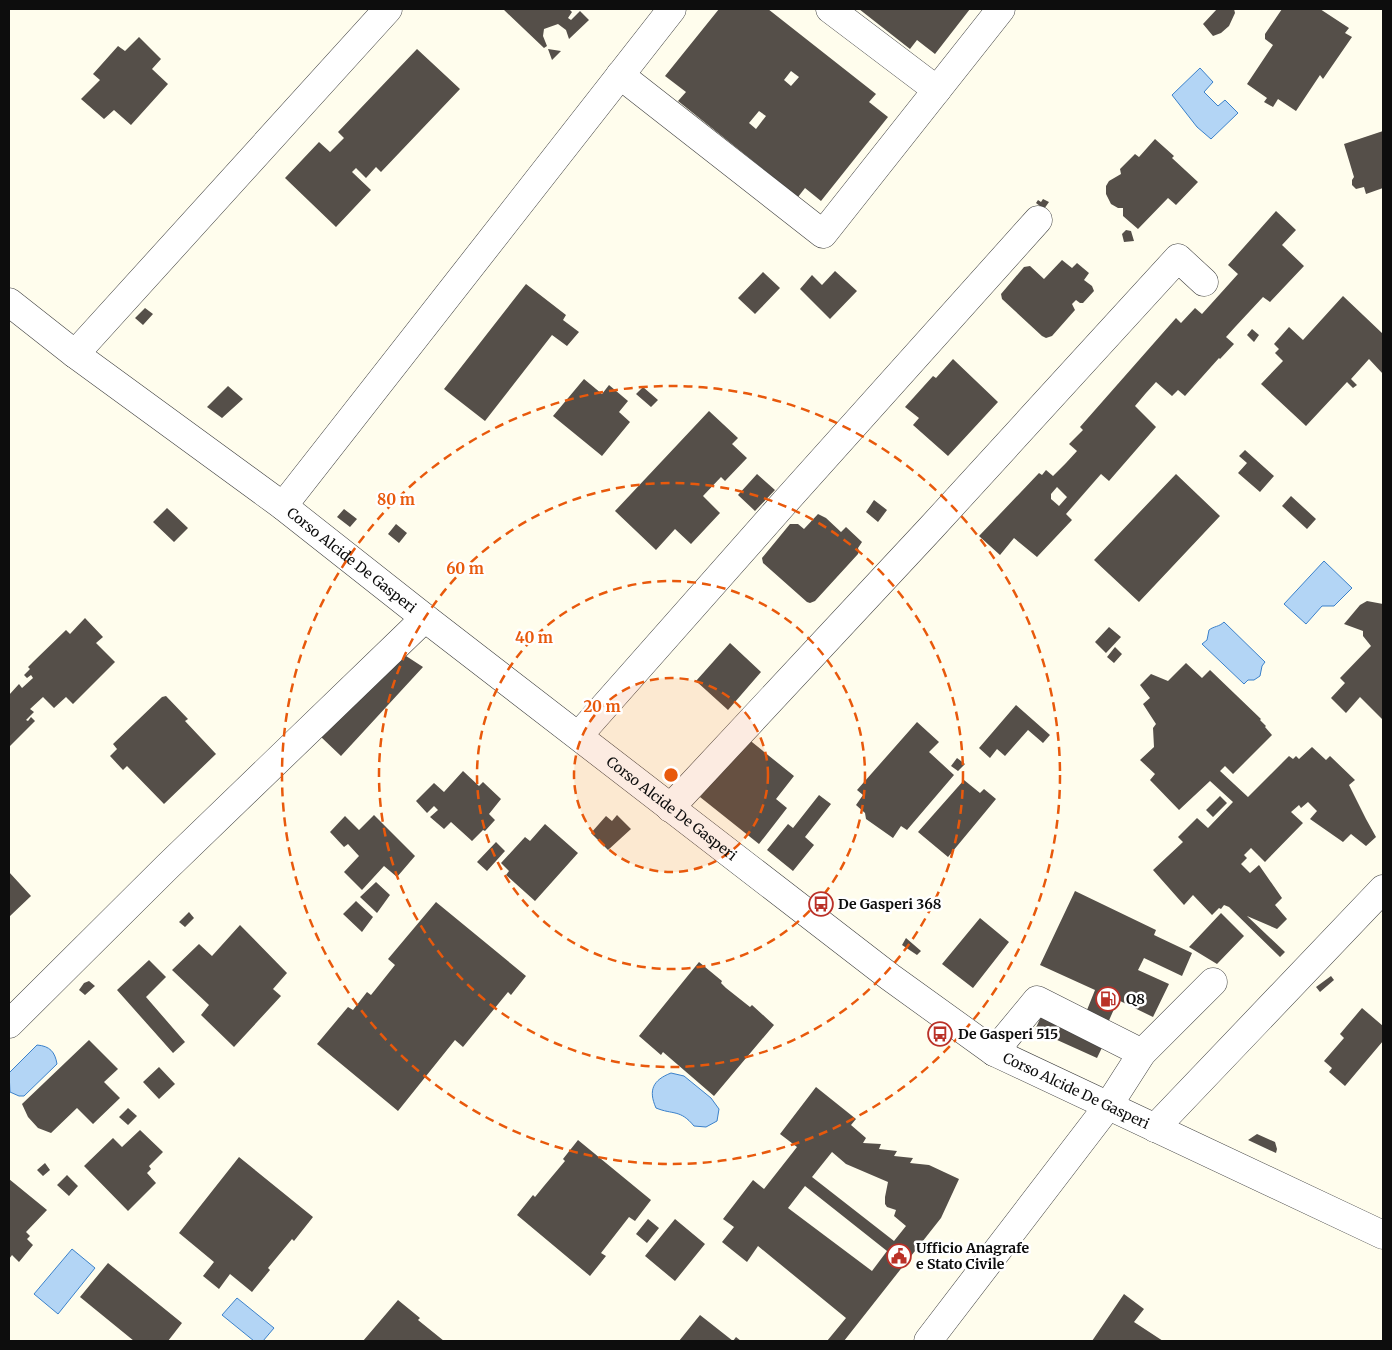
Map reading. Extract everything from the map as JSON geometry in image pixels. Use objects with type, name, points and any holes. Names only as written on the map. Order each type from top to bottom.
[{"type":"street","points":[[75,354],[388,9]]},
{"type":"street","points":[[283,506],[672,9]]},
{"type":"street","points":[[830,9],[937,90]]},
{"type":"street","points":[[620,75],[823,234],[1001,9]]},
{"type":"street","points":[[578,735],[1038,220]]},
{"type":"street","points":[[670,808],[1178,258],[1204,282]]},
{"type":"street","name":"Corso Alcide De Gasperi","points":[[9,302],[75,354],[283,506],[890,977],[994,1052],[1383,1235]]},
{"type":"street","points":[[9,1024],[167,867],[425,618]]},
{"type":"street","points":[[1155,1128],[1383,889]]},
{"type":"street","points":[[928,1341],[1108,1106],[1142,1053],[1213,982]]},
{"type":"street","points":[[994,1052],[1037,1000],[1142,1053]]},
{"type":"water","points":[[1200,68],[1213,82],[1204,92],[1218,106],[1225,100],[1238,113],[1211,139],[1197,127],[1172,95]]},
{"type":"water","points":[[1324,561],[1352,588],[1334,606],[1322,606],[1306,624],[1284,604]]},
{"type":"water","points":[[1224,622],[1265,662],[1260,676],[1254,680],[1248,680],[1244,684],[1202,644],[1207,640],[1209,630]]},
{"type":"water","points":[[37,1045],[51,1050],[57,1064],[24,1096],[10,1092],[9,1073]]},
{"type":"water","points":[[671,1073],[684,1076],[711,1098],[719,1109],[717,1121],[706,1127],[694,1126],[685,1117],[656,1108],[652,1096],[654,1086],[656,1082]]},
{"type":"water","points":[[72,1249],[95,1268],[58,1314],[34,1294]]},
{"type":"water","points":[[237,1298],[274,1328],[263,1341],[254,1341],[222,1315]]},
{"type":"building","points":[[503,9],[569,9],[572,12],[568,18],[571,20],[580,11],[589,20],[569,39],[566,30],[558,24],[544,29],[543,36],[547,46],[544,48]]},
{"type":"building","points":[[719,9],[768,9],[876,94],[869,102],[888,117],[821,201],[805,188],[798,197],[678,101],[686,92],[665,76]],"holes":[[[791,71],[799,77],[791,86],[784,80]],[[759,111],[766,116],[756,129],[749,123]]]},
{"type":"building","points":[[859,9],[970,9],[935,54],[917,40],[910,49]]},
{"type":"building","points":[[1217,9],[1234,9],[1235,13],[1229,26],[1221,33],[1213,36],[1203,24]]},
{"type":"building","points":[[1282,9],[1320,9],[1349,28],[1345,33],[1352,37],[1323,79],[1320,75],[1296,111],[1278,99],[1273,107],[1264,102],[1267,98],[1247,84],[1273,45],[1265,39],[1265,34]]},
{"type":"building","points":[[139,37],[161,59],[152,69],[168,84],[131,125],[114,110],[104,119],[81,99],[100,80],[93,74],[118,46],[125,51]]},
{"type":"building","points":[[417,49],[460,89],[381,172],[376,167],[366,178],[356,168],[352,172],[371,190],[336,227],[285,178],[319,142],[330,152],[344,138],[338,132]]},
{"type":"building","points":[[548,49],[561,51],[552,60]]},
{"type":"building","points":[[1383,131],[1383,188],[1366,194],[1364,187],[1356,189],[1352,185],[1354,177],[1344,144]]},
{"type":"building","points":[[1155,139],[1198,182],[1176,205],[1168,198],[1138,229],[1123,216],[1123,208],[1118,208],[1111,204],[1106,194],[1106,186],[1109,181],[1121,174],[1120,169],[1135,154],[1139,157]]},
{"type":"building","points":[[1043,199],[1049,202],[1044,209],[1036,203],[1038,200],[1041,202]]},
{"type":"building","points":[[1276,211],[1296,230],[1282,245],[1304,266],[1270,302],[1263,297],[1226,337],[1234,344],[1185,396],[1178,390],[1172,396],[1156,382],[1135,406],[1156,427],[1109,481],[1101,474],[1066,514],[1072,520],[1037,557],[1014,538],[1000,555],[979,536],[1039,473],[1042,475],[1046,470],[1053,476],[1066,463],[1077,451],[1069,444],[1083,430],[1080,427],[1176,318],[1181,323],[1195,308],[1202,314],[1238,274],[1228,265]],"holes":[[[1057,487],[1067,497],[1059,506],[1051,499],[1051,494]]]},
{"type":"building","points":[[1126,230],[1131,231],[1134,241],[1124,242],[1122,234]]},
{"type":"building","points":[[1062,260],[1072,268],[1077,263],[1089,273],[1084,280],[1092,286],[1094,291],[1083,303],[1076,300],[1072,304],[1075,310],[1052,336],[1046,338],[1002,299],[1001,294],[1024,267],[1030,266],[1044,279]]},
{"type":"building","points":[[835,271],[857,291],[830,319],[800,289],[812,275],[822,285]]},
{"type":"building","points":[[763,272],[780,288],[755,314],[738,298]]},
{"type":"building","points":[[526,284],[566,315],[563,320],[579,332],[567,346],[552,335],[485,421],[444,389]]},
{"type":"building","points":[[1343,296],[1383,334],[1383,374],[1369,359],[1351,379],[1357,385],[1353,388],[1347,382],[1306,426],[1261,384],[1283,361],[1275,353],[1279,349],[1274,344],[1289,327],[1303,340]]},
{"type":"building","points":[[145,308],[153,314],[143,325],[135,318]]},
{"type":"building","points":[[1252,329],[1259,335],[1254,342],[1247,335]]},
{"type":"building","points":[[953,359],[998,402],[948,456],[913,425],[919,418],[905,407],[933,376],[936,378]]},
{"type":"building","points":[[584,379],[602,394],[609,385],[628,401],[619,412],[630,422],[602,456],[553,416]]},
{"type":"building","points":[[228,386],[243,399],[222,418],[207,407]]},
{"type":"building","points":[[643,387],[658,400],[651,407],[636,394]]},
{"type":"building","points":[[709,411],[738,438],[732,444],[747,458],[725,481],[721,477],[703,496],[720,513],[691,544],[675,529],[656,550],[615,511]]},
{"type":"building","points":[[1245,450],[1274,476],[1260,492],[1238,473],[1247,463],[1239,456]]},
{"type":"building","points":[[757,474],[775,490],[755,511],[738,495]]},
{"type":"building","points":[[1176,474],[1220,516],[1139,602],[1094,560]]},
{"type":"building","points":[[1291,496],[1316,519],[1307,529],[1282,506]]},
{"type":"building","points":[[874,500],[887,510],[878,522],[866,512]]},
{"type":"building","points":[[167,508],[188,528],[174,542],[153,522]]},
{"type":"building","points":[[344,509],[357,519],[350,527],[337,517]]},
{"type":"building","points":[[818,514],[826,518],[841,532],[846,527],[862,542],[858,548],[858,554],[815,601],[810,603],[763,563],[762,558],[790,524],[798,524],[804,529]]},
{"type":"building","points":[[396,524],[407,533],[399,543],[388,534]]},
{"type":"building","points":[[1367,601],[1383,604],[1383,720],[1360,697],[1346,713],[1331,698],[1345,683],[1340,678],[1371,646],[1363,636],[1363,631],[1344,624],[1360,605]]},
{"type":"building","points":[[85,618],[103,637],[96,643],[115,662],[73,704],[66,697],[54,708],[43,697],[30,709],[34,712],[26,720],[28,721],[31,717],[35,721],[9,747],[9,695],[19,684],[22,688],[33,678],[31,675],[27,678],[24,675],[30,669],[28,667],[66,630],[70,634]]},
{"type":"building","points":[[1109,627],[1121,637],[1106,653],[1095,642]]},
{"type":"building","points":[[730,643],[761,672],[728,710],[696,681]]},
{"type":"building","points":[[1115,647],[1122,654],[1114,663],[1107,657]]},
{"type":"building","points":[[403,654],[423,667],[341,756],[321,737]]},
{"type":"building","points":[[1186,663],[1202,678],[1210,670],[1261,719],[1272,735],[1233,774],[1225,766],[1220,771],[1248,797],[1289,756],[1293,759],[1296,756],[1299,759],[1312,747],[1326,760],[1330,756],[1355,780],[1349,785],[1376,837],[1366,846],[1351,834],[1343,842],[1310,819],[1317,811],[1308,802],[1301,808],[1299,805],[1291,812],[1303,823],[1265,862],[1251,848],[1244,855],[1247,858],[1241,864],[1250,873],[1259,865],[1282,898],[1275,905],[1287,919],[1277,929],[1247,916],[1285,952],[1280,957],[1229,907],[1224,905],[1212,915],[1193,895],[1184,905],[1153,870],[1183,842],[1178,837],[1197,818],[1208,828],[1233,802],[1210,781],[1179,810],[1150,780],[1155,774],[1140,760],[1154,747],[1153,728],[1156,724],[1143,704],[1150,698],[1140,685],[1151,674],[1168,681]]},
{"type":"building","points":[[166,696],[188,719],[185,721],[216,754],[164,804],[127,766],[123,770],[110,756],[117,749],[113,744],[162,697]]},
{"type":"building","points":[[1016,705],[1050,735],[1043,743],[1028,730],[1005,756],[997,749],[990,758],[979,748]]},
{"type":"building","points":[[917,722],[939,742],[929,752],[954,775],[907,830],[901,826],[893,838],[866,819],[865,813],[856,805],[863,795],[857,790]]},
{"type":"building","points":[[747,738],[794,776],[776,799],[787,808],[759,844],[700,797]]},
{"type":"building","points":[[957,758],[965,764],[958,771],[951,766]]},
{"type":"building","points":[[463,771],[479,786],[483,782],[501,799],[489,814],[495,820],[472,841],[451,822],[444,829],[430,817],[438,810],[434,806],[427,813],[416,801],[434,783],[444,792]]},
{"type":"building","points":[[964,780],[980,793],[984,789],[996,799],[948,857],[918,832]]},
{"type":"building","points":[[819,795],[831,804],[805,837],[814,845],[793,871],[767,850],[788,824],[793,828]]},
{"type":"building","points":[[1220,796],[1227,803],[1213,817],[1206,810]]},
{"type":"building","points":[[374,815],[415,856],[397,877],[384,866],[362,890],[344,872],[359,856],[348,844],[344,847],[330,832],[345,816],[359,830]]},
{"type":"building","points":[[617,815],[631,829],[608,850],[591,833],[606,816],[612,821]]},
{"type":"building","points":[[545,824],[578,853],[535,901],[506,875],[509,871],[501,863],[525,837],[530,841]]},
{"type":"building","points":[[496,842],[505,851],[487,871],[477,862]]},
{"type":"building","points":[[9,872],[31,896],[10,916],[9,914]]},
{"type":"building","points":[[376,882],[390,895],[377,913],[360,897]]},
{"type":"building","points":[[1075,891],[1156,930],[1154,935],[1192,953],[1182,976],[1144,958],[1138,970],[1169,984],[1153,1017],[1118,1000],[1107,1025],[1112,1027],[1097,1058],[1035,1030],[1049,998],[1085,1015],[1095,990],[1040,965]]},
{"type":"building","points":[[356,901],[373,917],[362,932],[343,914]]},
{"type":"building","points":[[436,902],[526,976],[511,995],[508,992],[463,1047],[455,1040],[398,1111],[317,1044],[348,1007],[353,1010],[367,992],[371,995],[395,965],[388,959]]},
{"type":"building","points":[[189,912],[194,918],[185,927],[179,922]]},
{"type":"building","points":[[1221,913],[1244,936],[1217,964],[1189,947]]},
{"type":"building","points":[[980,918],[1009,942],[973,988],[942,964]]},
{"type":"building","points":[[240,925],[287,973],[273,989],[281,996],[234,1047],[201,1015],[209,1005],[172,970],[199,944],[212,956]]},
{"type":"building","points":[[906,938],[921,951],[917,955],[902,945]]},
{"type":"building","points":[[149,960],[166,977],[146,997],[185,1042],[173,1053],[117,990]]},
{"type":"building","points":[[699,962],[722,981],[721,983],[726,988],[750,1007],[752,1005],[774,1025],[714,1096],[663,1052],[661,1055],[639,1036]]},
{"type":"building","points":[[1331,976],[1334,980],[1320,992],[1316,987]]},
{"type":"building","points":[[89,981],[95,986],[85,995],[79,990],[84,983]]},
{"type":"building","points":[[1362,1008],[1383,1026],[1383,1041],[1345,1086],[1329,1072],[1332,1068],[1324,1061],[1344,1038],[1340,1034]]},
{"type":"building","points":[[89,1040],[118,1069],[104,1082],[120,1098],[93,1124],[77,1108],[51,1133],[38,1128],[28,1117],[22,1104]]},
{"type":"building","points":[[159,1067],[175,1084],[159,1099],[143,1082]]},
{"type":"building","points":[[816,1087],[856,1119],[851,1125],[866,1138],[863,1143],[881,1144],[879,1149],[897,1151],[894,1156],[913,1158],[910,1163],[929,1165],[959,1179],[941,1218],[844,1341],[827,1341],[846,1318],[758,1246],[747,1262],[722,1242],[734,1227],[723,1219],[753,1180],[764,1189],[797,1147],[780,1134]],"holes":[[[832,1152],[846,1164],[888,1182],[885,1204],[887,1207],[896,1210],[894,1216],[906,1226],[894,1241],[812,1177]],[[805,1186],[887,1251],[872,1271],[788,1208]]]},
{"type":"building","points":[[128,1108],[137,1116],[128,1125],[119,1117]]},
{"type":"building","points":[[140,1130],[163,1152],[149,1166],[151,1169],[147,1173],[156,1183],[128,1211],[84,1166],[113,1138],[122,1147]]},
{"type":"building","points":[[1257,1134],[1275,1142],[1276,1153],[1248,1140]]},
{"type":"building","points":[[578,1140],[651,1200],[635,1221],[629,1217],[601,1253],[606,1256],[590,1276],[517,1215],[565,1161],[563,1159]]},
{"type":"building","points":[[239,1157],[313,1217],[294,1241],[292,1239],[268,1268],[270,1270],[252,1292],[230,1274],[219,1289],[203,1276],[214,1262],[179,1233]]},
{"type":"building","points":[[45,1163],[50,1170],[43,1176],[37,1170]]},
{"type":"building","points":[[67,1175],[78,1186],[69,1196],[57,1185]]},
{"type":"building","points":[[9,1179],[47,1210],[26,1232],[30,1236],[27,1239],[33,1245],[19,1262],[12,1255],[9,1259]]},
{"type":"building","points":[[648,1219],[659,1228],[647,1243],[636,1234]]},
{"type":"building","points":[[675,1219],[705,1244],[675,1281],[645,1256]]},
{"type":"building","points":[[108,1263],[182,1323],[168,1341],[134,1341],[80,1297]]},
{"type":"building","points":[[1124,1294],[1144,1309],[1134,1322],[1163,1341],[1092,1341]]},
{"type":"building","points":[[398,1300],[420,1318],[418,1320],[444,1341],[363,1341]]},
{"type":"building","points":[[700,1315],[733,1341],[679,1341]]},
{"type":"building","points":[[736,1337],[741,1341],[733,1341]]},
{"type":"place","name":"De Gasperi 368","points":[[821,904]]},
{"type":"place","name":"Q8","points":[[1108,999]]},
{"type":"place","name":"De Gasperi 515","points":[[940,1034]]},
{"type":"place","name":"Ufficio Anagrafe e Stato Civile","points":[[899,1256]]}]
